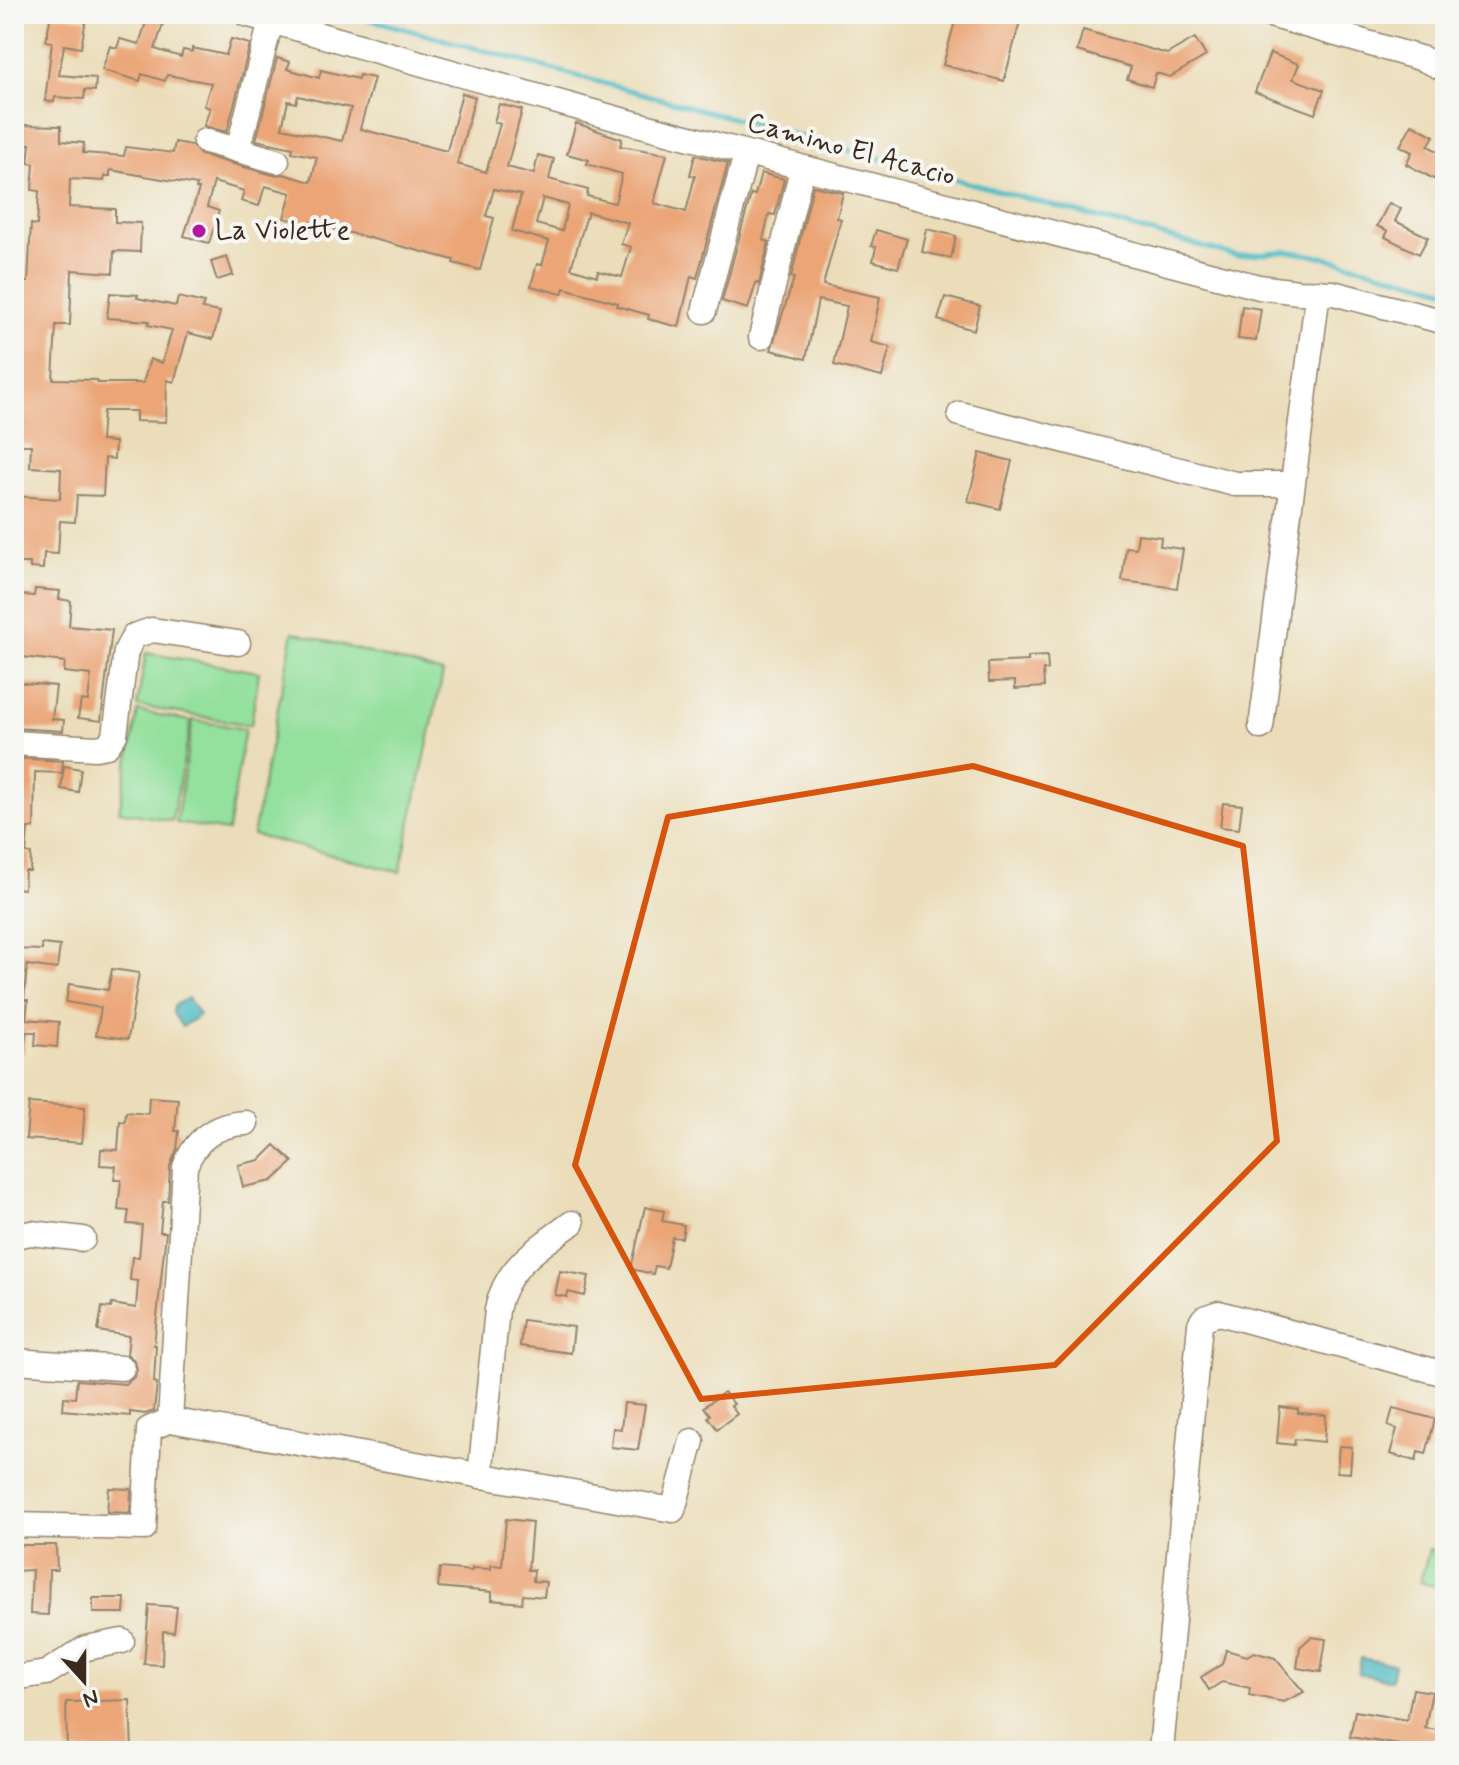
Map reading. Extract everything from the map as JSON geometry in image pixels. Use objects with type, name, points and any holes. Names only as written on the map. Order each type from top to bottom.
[{"type":"street","name":"Camino El Acacio","points":[[246,14],[746,154],[1259,287],[1333,293],[1445,322]]},
{"type":"street","points":[[1267,14],[1423,59],[1445,69]]},
{"type":"street","points":[[238,150],[271,21]]},
{"type":"street","points":[[205,141],[277,161]]},
{"type":"street","points":[[704,311],[746,154]]},
{"type":"street","points":[[761,337],[802,169]]},
{"type":"street","points":[[1261,727],[1318,292]]},
{"type":"street","points":[[960,414],[1235,484],[1291,484]]},
{"type":"street","points":[[14,743],[107,746],[115,735],[126,651],[134,636],[152,630],[238,643]]},
{"type":"street","points":[[170,1420],[185,1167],[195,1146],[212,1131],[246,1123]]},
{"type":"street","points":[[480,1476],[497,1310],[503,1287],[526,1257],[572,1223]]},
{"type":"street","points":[[14,1236],[31,1233],[83,1239]]},
{"type":"street","points":[[1161,1751],[1200,1324],[1204,1318],[1219,1313],[1445,1374]]},
{"type":"street","points":[[14,1361],[122,1368]]},
{"type":"street","points":[[14,1525],[144,1528],[149,1429],[170,1420],[673,1510],[692,1441]]},
{"type":"street","points":[[14,1678],[46,1673],[86,1648],[122,1641]]},
{"type":"highlighted area","points":[[973,766],[1243,846],[1277,1141],[1055,1365],[701,1399],[575,1165],[668,817]]},
{"type":"green space","points":[[293,632],[443,673],[400,872],[253,835]]},
{"type":"green space","points":[[146,653],[259,672],[251,725],[137,706]]},
{"type":"green space","points":[[138,711],[191,721],[172,821],[119,811]]},
{"type":"green space","points":[[193,720],[245,729],[228,831],[176,823]]},
{"type":"green space","points":[[1429,1550],[1445,1555],[1445,1589],[1420,1582]]},
{"type":"water","points":[[188,998],[199,1015],[182,1027],[173,1013],[174,1006]]},
{"type":"water","points":[[1361,1658],[1394,1664],[1391,1680],[1358,1674]]},
{"type":"building","points":[[51,14],[86,19],[81,48],[64,45],[59,75],[96,78],[95,91],[85,90],[84,99],[55,97],[54,102],[45,101],[52,42],[46,41]]},
{"type":"building","points":[[957,14],[1022,14],[1004,81],[943,65]]},
{"type":"building","points":[[148,16],[164,21],[155,49],[181,57],[183,50],[192,52],[192,48],[226,55],[231,39],[250,44],[227,132],[204,126],[210,108],[204,106],[211,83],[167,75],[165,81],[142,74],[140,81],[102,70],[110,46],[117,48],[120,39],[139,44]]},
{"type":"building","points":[[1083,30],[1167,54],[1195,38],[1206,56],[1170,77],[1156,73],[1152,87],[1127,79],[1131,67],[1077,51]]},
{"type":"building","points":[[1270,53],[1299,64],[1293,79],[1324,90],[1315,114],[1255,92]]},
{"type":"building","points":[[277,58],[290,62],[287,69],[319,78],[321,70],[358,79],[359,75],[374,78],[360,129],[447,151],[462,93],[475,97],[457,164],[486,172],[500,124],[494,122],[499,104],[522,110],[507,167],[534,174],[538,155],[554,159],[549,179],[588,190],[587,196],[610,202],[615,203],[622,174],[587,164],[589,160],[567,154],[576,123],[622,139],[620,146],[667,154],[654,203],[686,212],[695,176],[690,175],[695,155],[728,163],[697,278],[691,276],[679,327],[648,319],[649,315],[617,306],[618,303],[564,288],[562,294],[531,286],[537,264],[542,265],[549,241],[512,231],[521,195],[494,189],[486,216],[494,218],[480,270],[453,263],[454,260],[284,218],[291,193],[265,186],[259,206],[241,201],[244,191],[214,182],[207,207],[219,211],[209,243],[184,236],[199,189],[196,189],[197,185],[110,170],[110,176],[105,176],[104,181],[70,179],[69,207],[115,209],[115,222],[141,223],[140,252],[114,251],[113,273],[72,270],[70,325],[56,325],[53,379],[143,383],[150,359],[162,363],[172,330],[148,325],[149,321],[107,318],[110,293],[138,295],[137,298],[176,306],[178,297],[204,303],[202,309],[220,312],[213,339],[188,333],[174,382],[167,380],[166,422],[136,421],[136,411],[103,411],[101,441],[115,442],[114,459],[105,458],[103,496],[77,495],[75,522],[60,521],[58,554],[44,553],[43,569],[30,568],[30,563],[14,563],[14,496],[60,499],[61,469],[30,467],[31,445],[14,445],[14,383],[21,383],[25,301],[14,301],[14,282],[28,282],[31,224],[37,225],[39,191],[32,190],[34,164],[28,163],[30,144],[20,144],[20,125],[61,126],[61,141],[84,143],[83,153],[124,156],[126,147],[173,153],[175,142],[191,145],[201,155],[311,182],[317,157],[256,140]],"holes":[[[298,96],[351,108],[342,141],[282,128],[288,101],[296,103]],[[543,198],[568,205],[562,231],[536,224]],[[588,212],[628,223],[621,244],[631,247],[622,277],[598,271],[597,276],[571,268]]]},
{"type":"building","points":[[1412,124],[1434,136],[1428,146],[1445,155],[1445,185],[1406,164],[1412,152],[1400,146]]},
{"type":"building","points":[[761,173],[784,179],[775,215],[769,214],[763,240],[769,242],[759,284],[756,283],[748,309],[722,301],[751,194],[755,195]]},
{"type":"building","points":[[813,186],[843,193],[837,218],[841,219],[823,285],[880,297],[871,342],[890,347],[882,377],[834,365],[847,306],[818,300],[806,359],[771,350],[794,278],[791,277]]},
{"type":"building","points":[[1389,203],[1401,209],[1395,221],[1428,237],[1419,254],[1385,237],[1388,231],[1377,226]]},
{"type":"building","points":[[927,229],[956,236],[951,258],[922,252]]},
{"type":"building","points":[[876,230],[907,239],[898,268],[873,261],[876,247],[871,246]]},
{"type":"building","points":[[227,257],[233,275],[217,280],[211,262]]},
{"type":"building","points":[[945,297],[980,306],[974,330],[938,320]]},
{"type":"building","points":[[1242,306],[1261,309],[1256,341],[1238,339]]},
{"type":"building","points":[[980,453],[1012,461],[1000,509],[968,501]]},
{"type":"building","points":[[1138,534],[1161,537],[1160,546],[1183,549],[1177,588],[1122,581],[1126,547],[1136,548]]},
{"type":"building","points":[[35,589],[60,591],[59,599],[71,601],[69,626],[112,630],[101,721],[78,718],[81,700],[88,701],[91,675],[64,672],[65,662],[14,656],[14,604],[21,605],[22,595],[34,596]]},
{"type":"building","points":[[1047,656],[1048,670],[1043,670],[1044,687],[1015,689],[1015,681],[989,682],[988,663],[1028,661],[1028,657]]},
{"type":"building","points":[[14,682],[56,686],[52,719],[64,720],[63,731],[14,728]]},
{"type":"building","points":[[14,758],[63,761],[62,773],[35,772],[34,828],[28,828],[26,853],[31,854],[30,871],[25,871],[24,889],[14,888]]},
{"type":"building","points":[[64,766],[81,769],[78,792],[61,789]]},
{"type":"building","points":[[1223,803],[1242,805],[1239,829],[1220,827]]},
{"type":"building","points":[[42,944],[60,946],[57,969],[27,965],[26,1019],[59,1022],[57,1047],[35,1045],[36,1032],[26,1032],[24,1054],[14,1054],[14,949],[42,950]]},
{"type":"building","points":[[112,969],[139,973],[128,1039],[96,1035],[101,1008],[66,1002],[69,984],[108,990]]},
{"type":"building","points":[[149,1097],[178,1099],[175,1131],[179,1131],[177,1149],[170,1166],[168,1201],[163,1201],[160,1232],[166,1232],[154,1345],[154,1382],[157,1383],[154,1411],[145,1414],[130,1412],[130,1416],[63,1410],[64,1397],[75,1398],[77,1380],[125,1384],[137,1370],[135,1361],[127,1354],[129,1336],[98,1331],[102,1307],[111,1308],[112,1304],[136,1308],[138,1281],[130,1280],[132,1257],[139,1257],[142,1225],[127,1224],[129,1211],[118,1210],[121,1180],[114,1180],[116,1166],[100,1165],[101,1149],[118,1150],[120,1121],[125,1122],[126,1112],[148,1114]]},
{"type":"building","points":[[29,1103],[85,1107],[82,1143],[26,1139]]},
{"type":"building","points":[[275,1145],[293,1162],[272,1181],[243,1187],[238,1165],[260,1160]]},
{"type":"building","points":[[645,1207],[664,1211],[662,1221],[684,1225],[682,1238],[672,1237],[666,1268],[655,1266],[653,1274],[631,1269]]},
{"type":"building","points":[[560,1271],[589,1276],[585,1296],[568,1292],[567,1297],[555,1295]]},
{"type":"building","points":[[523,1320],[574,1327],[571,1353],[520,1346]]},
{"type":"building","points":[[724,1392],[734,1404],[731,1406],[737,1414],[717,1429],[704,1407]]},
{"type":"building","points":[[624,1403],[645,1405],[638,1450],[611,1447],[613,1428],[621,1429]]},
{"type":"building","points":[[1280,1407],[1298,1409],[1298,1413],[1326,1415],[1324,1442],[1295,1439],[1294,1445],[1277,1443]]},
{"type":"building","points":[[1393,1408],[1435,1419],[1426,1454],[1418,1452],[1416,1461],[1390,1454],[1397,1429],[1388,1426]]},
{"type":"building","points":[[1339,1446],[1352,1447],[1350,1473],[1337,1472]]},
{"type":"building","points":[[109,1488],[131,1489],[130,1513],[107,1512]]},
{"type":"building","points":[[506,1519],[532,1522],[528,1570],[534,1570],[533,1581],[546,1582],[544,1597],[523,1595],[522,1603],[492,1600],[492,1592],[438,1587],[440,1568],[472,1571],[472,1568],[502,1566]]},
{"type":"building","points":[[14,1545],[56,1545],[57,1570],[49,1570],[48,1615],[30,1614],[32,1570],[14,1571]]},
{"type":"building","points":[[93,1598],[125,1598],[124,1613],[93,1613]]},
{"type":"building","points":[[149,1605],[177,1607],[174,1632],[163,1631],[162,1665],[144,1664]]},
{"type":"building","points":[[1311,1637],[1326,1639],[1321,1672],[1297,1668],[1300,1647]]},
{"type":"building","points":[[1226,1650],[1247,1656],[1254,1652],[1275,1658],[1304,1692],[1284,1702],[1249,1695],[1250,1688],[1222,1682],[1209,1690],[1201,1677],[1222,1664]]},
{"type":"building","points":[[1413,1689],[1432,1692],[1425,1728],[1441,1731],[1437,1751],[1350,1737],[1355,1711],[1407,1720]]},
{"type":"building","points":[[130,1700],[132,1751],[67,1751],[66,1702]]},
{"type":"waterway","points":[[350,14],[1237,256],[1287,251],[1323,257],[1445,289]]},
{"type":"place","name":"La Violette","points":[[199,231]]}]
